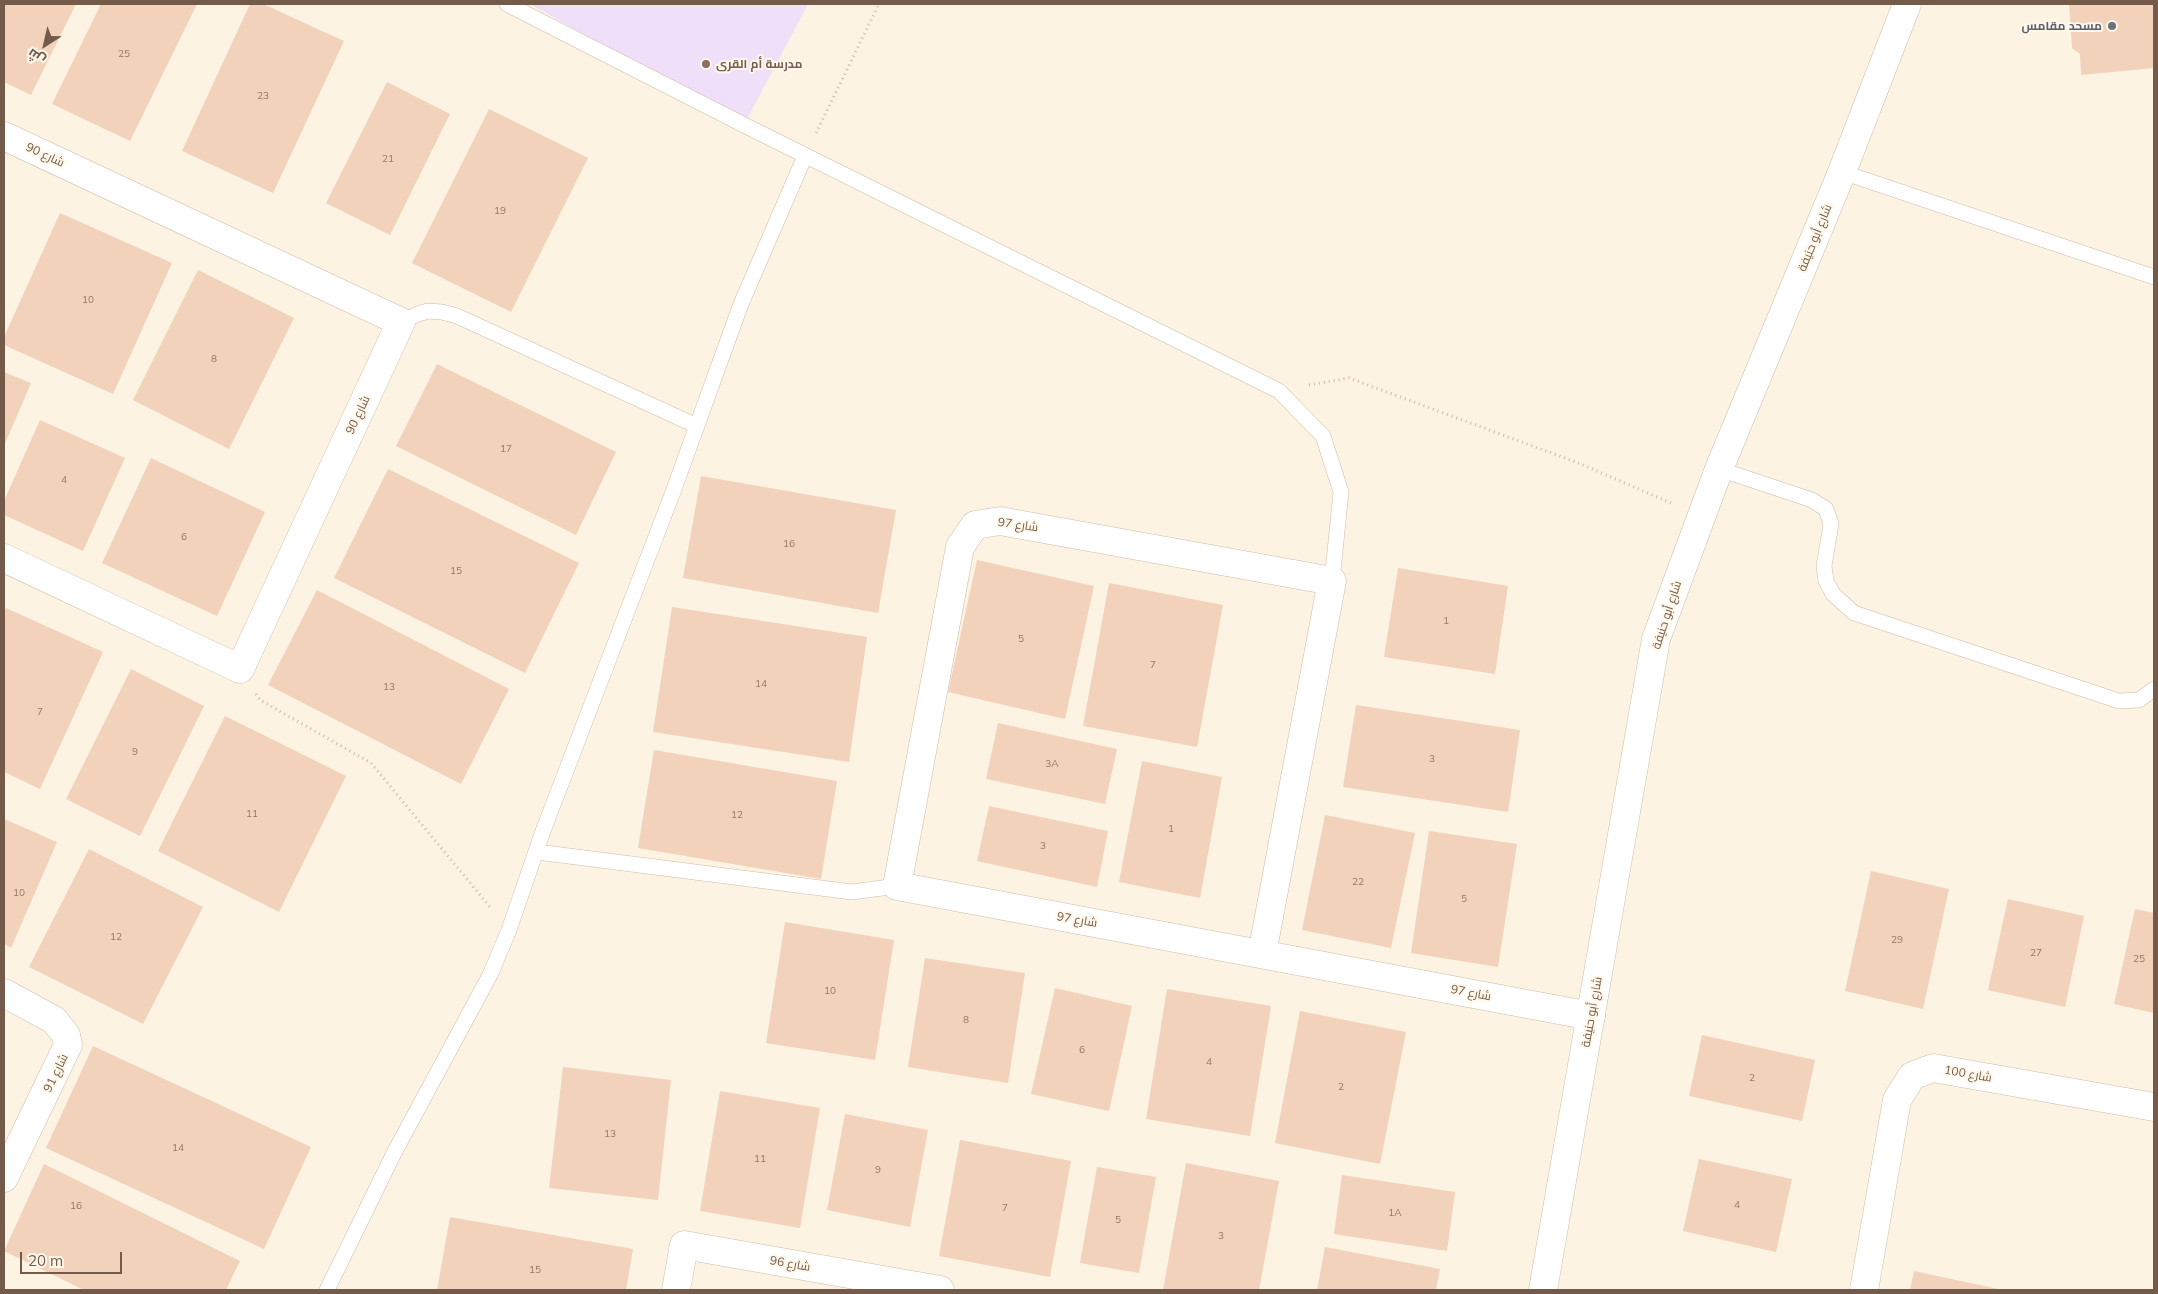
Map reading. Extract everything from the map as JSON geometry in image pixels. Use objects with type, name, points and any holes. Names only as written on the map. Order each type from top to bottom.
[{"type":"street","name":"شارع أبو حنيفة","points":[[1544,1290],[1656,638],[1719,469],[1842,172],[1907,4]]},
{"type":"street","name":"شارع 90","points":[[4,136],[401,322],[240,669]]},
{"type":"street","name":"شارع 97","points":[[1332,581],[1000,521],[975,525],[960,547],[896,886],[1592,1016]]},
{"type":"street","points":[[4,558],[240,669]]},
{"type":"street","points":[[1262,954],[1332,581]]},
{"type":"street","name":"شارع 91","points":[[4,993],[54,1020],[66,1035],[68,1046],[4,1178]]},
{"type":"street","name":"شارع 100","points":[[1864,1290],[1897,1100],[1912,1076],[1933,1068],[2154,1108]]},
{"type":"street","name":"شارع 96","points":[[676,1290],[684,1245],[940,1290]]},
{"type":"lane","points":[[507,4],[805,156],[1279,391],[1322,436],[1341,492],[1332,581]]},
{"type":"lane","points":[[327,1290],[394,1153],[490,975],[509,930],[536,852],[697,426],[741,304],[805,156]]},
{"type":"lane","points":[[1842,172],[2154,277]]},
{"type":"lane","points":[[401,322],[418,314],[428,312],[442,312],[457,316],[697,426]]},
{"type":"lane","points":[[1719,469],[1812,500],[1826,509],[1831,524],[1824,566],[1826,581],[1837,599],[1854,613],[2119,701],[2138,700],[2154,689]]},
{"type":"lane","points":[[536,852],[852,892],[896,886]]},
{"type":"path","points":[[805,156],[879,4]]},
{"type":"path","points":[[1279,391],[1349,378],[1581,464],[1702,516]]},
{"type":"path","points":[[240,669],[260,700],[371,763],[509,930]]},
{"type":"shaded area","name":"مدرسة أم القرى","points":[[530,4],[808,4],[744,125]]},
{"type":"building","points":[[4,4],[76,4],[31,95],[4,82]]},
{"type":"building","points":[[101,4],[197,4],[130,141],[52,104]]},
{"type":"building","points":[[250,4],[263,4],[344,41],[273,193],[182,151]]},
{"type":"building","name":"مسحد مقامس","points":[[2069,4],[2154,4],[2154,68],[2081,75],[2080,54],[2072,48]]},
{"type":"building","points":[[387,82],[450,114],[390,235],[326,203]]},
{"type":"building","points":[[489,109],[588,158],[511,312],[412,263]]},
{"type":"building","points":[[60,213],[172,263],[113,394],[4,345],[4,337]]},
{"type":"building","points":[[198,270],[294,318],[229,449],[133,400]]},
{"type":"building","points":[[437,364],[616,452],[576,535],[396,446]]},
{"type":"building","points":[[4,372],[31,383],[4,446]]},
{"type":"building","points":[[40,420],[125,458],[83,551],[4,515],[4,501]]},
{"type":"building","points":[[151,458],[265,512],[217,616],[102,563]]},
{"type":"building","points":[[388,469],[579,563],[525,673],[334,578]]},
{"type":"building","points":[[701,476],[896,510],[878,613],[683,578]]},
{"type":"building","points":[[977,560],[1094,586],[1065,719],[948,692]]},
{"type":"building","points":[[1398,568],[1508,586],[1495,674],[1384,657]]},
{"type":"building","points":[[1109,583],[1223,605],[1197,747],[1083,726]]},
{"type":"building","points":[[317,590],[509,689],[461,784],[268,685]]},
{"type":"building","points":[[672,607],[867,637],[849,762],[653,732]]},
{"type":"building","points":[[6,608],[103,652],[40,789],[4,772],[4,612]]},
{"type":"building","points":[[131,669],[204,706],[140,836],[66,799]]},
{"type":"building","points":[[1356,705],[1520,730],[1508,812],[1343,787]]},
{"type":"building","points":[[225,716],[346,776],[279,912],[158,851]]},
{"type":"building","points":[[998,723],[1117,749],[1105,804],[986,779]]},
{"type":"building","points":[[654,750],[837,781],[821,879],[638,848]]},
{"type":"building","points":[[1142,761],[1222,777],[1200,898],[1119,882]]},
{"type":"building","points":[[989,806],[1108,831],[1097,887],[977,861]]},
{"type":"building","points":[[1325,815],[1415,833],[1391,948],[1302,930]]},
{"type":"building","points":[[4,819],[57,842],[11,948],[4,944]]},
{"type":"building","points":[[1429,831],[1517,844],[1498,967],[1411,953]]},
{"type":"building","points":[[89,849],[203,907],[143,1024],[29,967]]},
{"type":"building","points":[[1871,871],[1949,889],[1923,1009],[1845,991]]},
{"type":"building","points":[[2008,899],[2084,916],[2065,1007],[1988,990]]},
{"type":"building","points":[[2135,909],[2154,913],[2154,1013],[2114,1004]]},
{"type":"building","points":[[785,922],[894,940],[875,1060],[766,1043]]},
{"type":"building","points":[[925,958],[1025,973],[1008,1083],[908,1067]]},
{"type":"building","points":[[1055,988],[1132,1006],[1109,1111],[1031,1094]]},
{"type":"building","points":[[1167,989],[1271,1006],[1250,1136],[1146,1119]]},
{"type":"building","points":[[1300,1011],[1406,1032],[1380,1164],[1275,1143]]},
{"type":"building","points":[[1702,1035],[1815,1060],[1802,1121],[1689,1096]]},
{"type":"building","points":[[93,1046],[311,1147],[264,1249],[46,1148]]},
{"type":"building","points":[[563,1067],[671,1080],[658,1200],[549,1188]]},
{"type":"building","points":[[720,1091],[820,1108],[800,1228],[700,1211]]},
{"type":"building","points":[[845,1114],[928,1130],[910,1227],[827,1210]]},
{"type":"building","points":[[960,1140],[1071,1161],[1050,1277],[939,1256]]},
{"type":"building","points":[[1699,1159],[1792,1179],[1776,1252],[1683,1231]]},
{"type":"building","points":[[1186,1163],[1279,1181],[1259,1290],[1163,1290]]},
{"type":"building","points":[[44,1164],[240,1261],[226,1290],[84,1290],[4,1251]]},
{"type":"building","points":[[1097,1167],[1156,1177],[1139,1273],[1080,1263]]},
{"type":"building","points":[[1342,1175],[1455,1192],[1447,1251],[1334,1234]]},
{"type":"building","points":[[450,1217],[633,1249],[626,1290],[437,1290]]},
{"type":"building","points":[[1325,1247],[1440,1269],[1436,1290],[1317,1290]]},
{"type":"building","points":[[1914,1271],[1998,1289],[1998,1290],[1910,1290]]},
{"type":"place","name":"مسحد مقامس","points":[[2112,26]]},
{"type":"place","name":"مدرسة أم القرى","points":[[706,64]]}]
